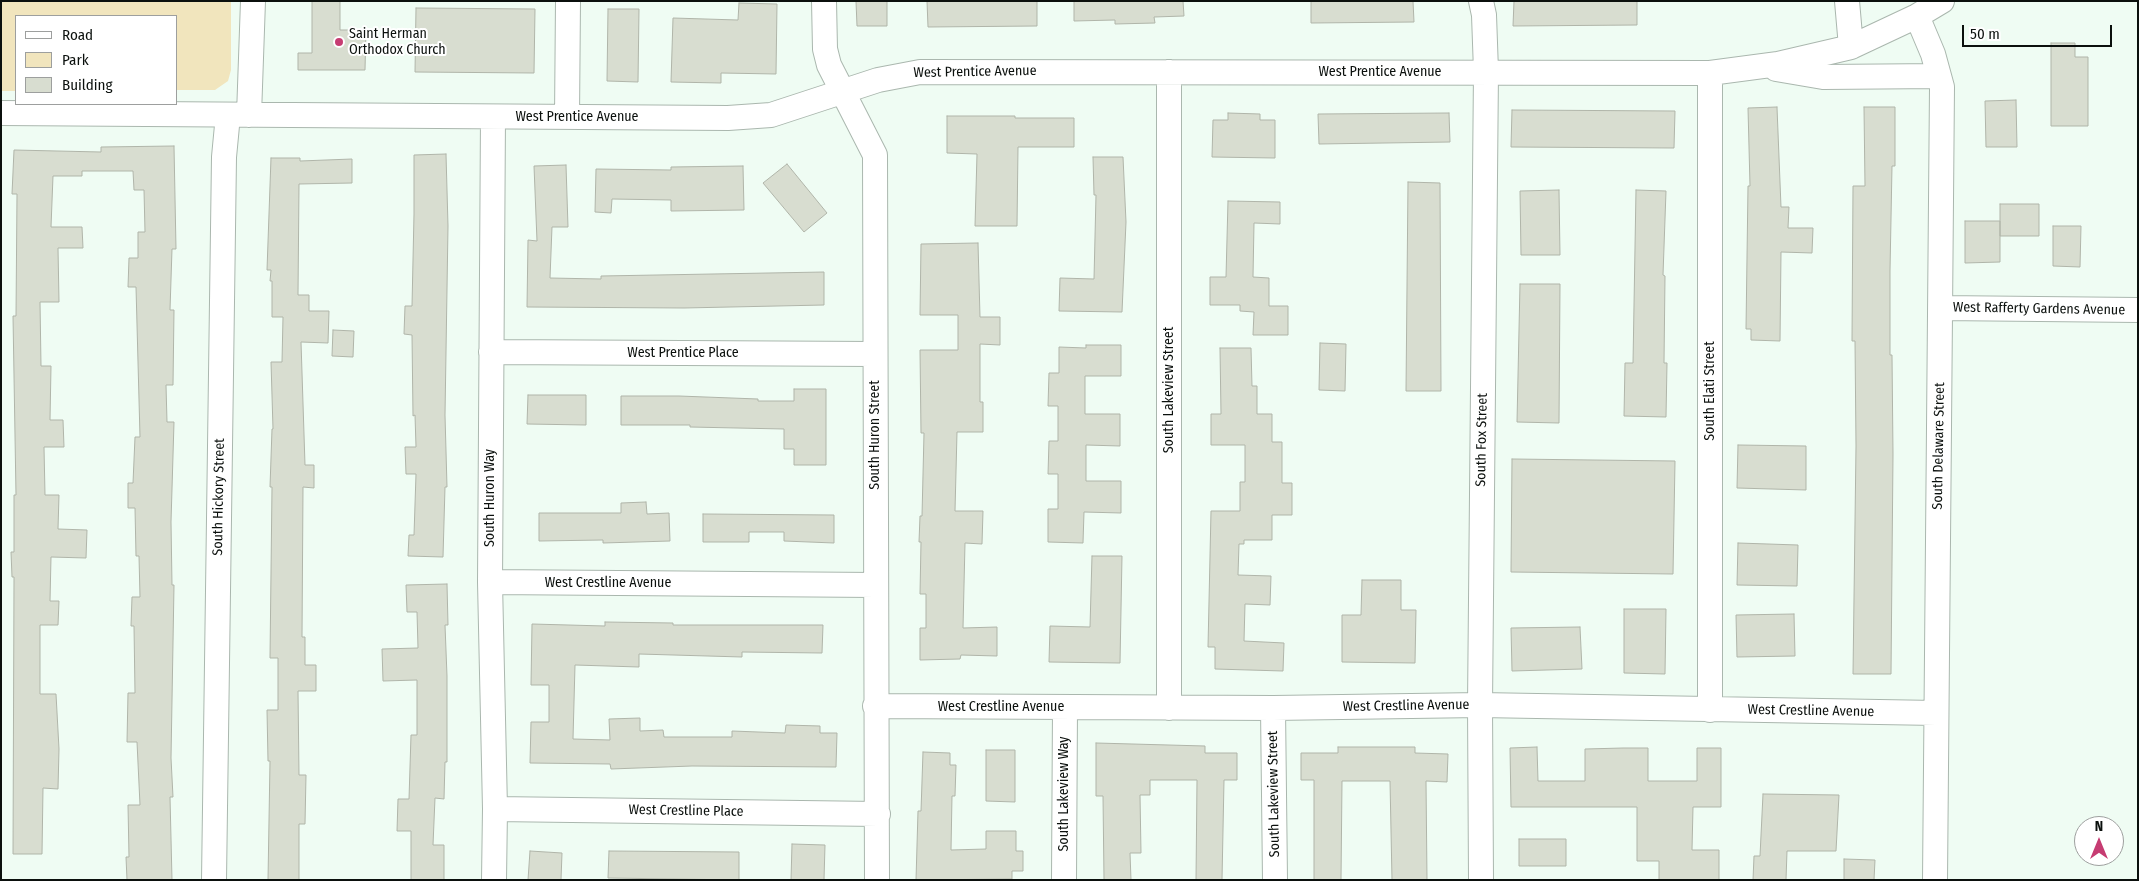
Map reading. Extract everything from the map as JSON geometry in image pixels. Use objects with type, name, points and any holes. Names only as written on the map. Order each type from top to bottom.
[{"type":"street","name":"South Hickory Street","points":[[214,880],[224,157],[239,115],[253,1]]},
{"type":"street","points":[[567,116],[568,1]]},
{"type":"street","name":"South Huron Street","points":[[824,1],[825,49],[830,65],[875,155],[874,354],[877,880]]},
{"type":"street","name":"South Fox Street","points":[[1481,1],[1484,16],[1486,71],[1480,705],[1481,880]]},
{"type":"street","points":[[1846,1],[1851,47]]},
{"type":"street","name":"West Prentice Avenue","points":[[1,114],[757,117],[779,112],[888,77],[920,72],[1486,71],[1710,73],[1778,64],[1851,47],[1917,16],[1942,1]]},
{"type":"street","name":"South Delaware Street","points":[[1917,16],[1933,54],[1942,87],[1935,880]]},
{"type":"street","points":[[1759,67],[1823,77],[1939,76]]},
{"type":"street","name":"South Lakeview Street","points":[[1169,72],[1169,708]]},
{"type":"street","name":"South Elati Street","points":[[1710,73],[1710,710]]},
{"type":"street","name":"South Huron Way","points":[[493,116],[490,582],[495,809],[494,880]]},
{"type":"street","name":"West Rafferty Gardens Avenue","points":[[1941,308],[2138,310]]},
{"type":"street","name":"West Prentice Place","points":[[491,352],[874,354]]},
{"type":"street","name":"West Crestline Avenue","points":[[490,582],[876,585]]},
{"type":"street","name":"West Crestline Avenue","points":[[875,706],[1273,708],[1480,705],[1936,713]]},
{"type":"street","name":"South Lakeview Way","points":[[1064,880],[1065,708]]},
{"type":"street","name":"South Lakeview Street","points":[[1273,708],[1276,880]]},
{"type":"street","name":"West Crestline Place","points":[[495,809],[878,814]]},
{"type":"green space","points":[[1,1],[231,1],[231,70],[228,81],[215,90],[178,90],[178,15],[15,15],[15,91],[1,91]]},
{"type":"building","name":"Saint Herman Orthodox Church","points":[[312,1],[340,1],[340,30],[366,30],[365,70],[298,70],[298,53],[312,53]]},
{"type":"building","points":[[856,1],[887,1],[887,26],[857,26]]},
{"type":"building","points":[[927,1],[1037,1],[1037,26],[928,27]]},
{"type":"building","points":[[1074,1],[1183,1],[1184,16],[1154,17],[1155,23],[1115,24],[1115,20],[1074,21]]},
{"type":"building","points":[[1311,1],[1413,1],[1414,22],[1311,23]]},
{"type":"building","points":[[1514,1],[1637,1],[1637,25],[1513,26]]},
{"type":"building","points":[[739,3],[777,4],[776,74],[721,73],[721,83],[671,82],[673,18],[738,20]]},
{"type":"building","points":[[416,8],[535,9],[534,73],[415,72]]},
{"type":"building","points":[[608,9],[639,9],[638,82],[607,81]]},
{"type":"building","points":[[2051,43],[2075,43],[2075,57],[2088,57],[2088,126],[2051,126]]},
{"type":"building","points":[[2016,100],[2017,147],[1986,147],[1985,101]]},
{"type":"building","points":[[1777,107],[1781,207],[1789,207],[1788,228],[1813,228],[1812,253],[1781,252],[1780,341],[1751,340],[1751,329],[1746,329],[1748,186],[1750,186],[1748,108]]},
{"type":"building","points":[[1864,107],[1895,107],[1895,166],[1892,166],[1890,271],[1893,454],[1891,674],[1853,674],[1856,446],[1855,341],[1852,341],[1853,186],[1865,186]]},
{"type":"building","points":[[1512,110],[1675,111],[1674,148],[1511,147]]},
{"type":"building","points":[[1228,113],[1260,114],[1260,120],[1275,120],[1275,158],[1212,157],[1213,120],[1228,120]]},
{"type":"building","points":[[1449,113],[1450,142],[1319,144],[1318,114]]},
{"type":"building","points":[[947,116],[1074,118],[1074,147],[1018,147],[1017,226],[975,226],[977,154],[947,153]]},
{"type":"building","points":[[174,146],[176,249],[172,249],[170,310],[174,310],[173,385],[166,385],[167,422],[174,422],[171,522],[172,585],[174,585],[171,758],[173,797],[170,797],[172,880],[127,880],[126,857],[129,857],[128,805],[140,805],[137,742],[127,742],[128,693],[135,693],[134,626],[131,626],[132,597],[140,597],[139,556],[136,556],[135,508],[128,508],[128,483],[133,483],[135,437],[140,437],[136,287],[128,287],[129,258],[138,258],[138,232],[145,232],[144,190],[134,190],[133,171],[82,171],[82,176],[53,176],[51,227],[82,227],[83,248],[58,248],[59,302],[40,302],[41,366],[51,366],[50,420],[63,420],[64,447],[44,447],[45,495],[59,495],[58,529],[87,530],[86,558],[51,557],[50,601],[59,601],[58,625],[40,625],[40,694],[56,694],[59,749],[58,789],[43,788],[42,854],[13,854],[14,577],[12,577],[11,552],[14,552],[14,495],[16,495],[13,316],[16,316],[17,194],[12,194],[14,150],[101,152],[101,147]]},
{"type":"building","points":[[446,154],[448,226],[445,415],[447,487],[445,487],[443,557],[408,556],[409,535],[414,535],[416,474],[406,474],[405,447],[416,447],[415,415],[413,416],[412,335],[404,334],[405,306],[412,306],[414,155]]},
{"type":"building","points":[[1093,157],[1123,157],[1126,222],[1122,312],[1059,311],[1060,278],[1094,279],[1096,195],[1094,195]]},
{"type":"building","points":[[271,158],[300,158],[300,161],[352,159],[352,183],[299,184],[298,295],[309,295],[309,311],[329,311],[328,343],[301,342],[305,465],[314,465],[314,488],[303,487],[302,637],[305,637],[305,665],[316,665],[316,691],[298,691],[299,775],[306,775],[305,824],[299,824],[299,880],[268,880],[270,761],[268,761],[267,710],[278,710],[278,658],[270,658],[272,487],[270,487],[273,429],[271,362],[282,362],[283,317],[272,317],[271,270],[267,270]]},
{"type":"building","points":[[787,164],[827,213],[804,232],[763,183]]},
{"type":"building","points":[[566,165],[568,227],[552,227],[550,278],[601,279],[601,276],[824,272],[824,305],[684,308],[527,307],[528,240],[537,241],[534,166]]},
{"type":"building","points":[[743,166],[744,210],[671,211],[671,200],[612,199],[611,213],[595,212],[596,169],[671,170],[671,167]]},
{"type":"building","points":[[1408,182],[1440,183],[1441,391],[1406,391]]},
{"type":"building","points":[[1559,190],[1560,255],[1521,255],[1520,191]]},
{"type":"building","points":[[1636,190],[1666,191],[1663,275],[1665,276],[1664,363],[1667,363],[1666,417],[1624,416],[1625,363],[1633,363]]},
{"type":"building","points":[[1228,201],[1280,202],[1280,224],[1254,223],[1253,277],[1269,278],[1269,306],[1288,306],[1288,335],[1253,335],[1254,312],[1240,311],[1240,305],[1210,305],[1210,277],[1226,277]]},
{"type":"building","points":[[2000,204],[2039,204],[2039,236],[2000,236]]},
{"type":"building","points":[[1965,221],[2000,221],[2000,262],[1965,263]]},
{"type":"building","points":[[2053,226],[2081,226],[2080,267],[2053,266]]},
{"type":"building","points":[[978,243],[980,317],[1000,317],[1000,345],[980,344],[980,402],[983,402],[983,432],[957,432],[955,511],[983,511],[982,544],[965,543],[963,628],[997,627],[997,656],[961,655],[960,659],[920,660],[920,628],[926,628],[926,594],[920,594],[921,542],[919,542],[920,516],[922,516],[924,433],[921,433],[920,350],[958,350],[958,315],[920,315],[921,244]]},
{"type":"building","points":[[1520,284],[1560,284],[1559,423],[1517,422]]},
{"type":"building","points":[[333,330],[354,331],[353,357],[332,356]]},
{"type":"building","points":[[1320,343],[1346,344],[1345,391],[1319,390]]},
{"type":"building","points":[[1086,345],[1121,345],[1121,376],[1085,376],[1085,414],[1120,414],[1120,446],[1086,445],[1086,481],[1121,481],[1121,513],[1084,512],[1083,543],[1048,542],[1048,509],[1058,509],[1058,474],[1048,474],[1049,441],[1058,441],[1058,406],[1048,406],[1049,373],[1059,373],[1059,347],[1086,348]]},
{"type":"building","points":[[1220,348],[1251,348],[1252,386],[1257,386],[1257,414],[1272,414],[1272,442],[1282,442],[1282,483],[1292,483],[1292,515],[1272,515],[1272,540],[1244,540],[1244,544],[1239,544],[1238,575],[1271,576],[1270,605],[1245,604],[1244,641],[1284,643],[1283,671],[1215,669],[1215,647],[1208,647],[1211,511],[1240,511],[1240,482],[1245,482],[1245,445],[1211,445],[1211,414],[1221,414]]},
{"type":"building","points":[[794,389],[826,389],[826,465],[794,465],[794,449],[784,449],[784,429],[690,427],[690,425],[621,425],[621,396],[679,396],[758,399],[758,401],[794,401]]},
{"type":"building","points":[[528,395],[586,395],[586,425],[527,424]]},
{"type":"building","points":[[1738,445],[1806,446],[1806,490],[1737,488]]},
{"type":"building","points":[[1512,459],[1675,461],[1673,574],[1511,572]]},
{"type":"building","points":[[646,502],[647,514],[669,513],[670,541],[603,543],[603,540],[539,541],[539,513],[621,513],[621,503]]},
{"type":"building","points":[[703,514],[834,515],[834,543],[784,541],[784,532],[749,532],[749,542],[703,542]]},
{"type":"building","points":[[1738,543],[1798,545],[1797,586],[1737,585]]},
{"type":"building","points":[[1092,556],[1122,556],[1120,663],[1049,662],[1050,626],[1090,627]]},
{"type":"building","points":[[1362,580],[1401,580],[1401,610],[1416,610],[1415,663],[1342,662],[1342,615],[1361,615]]},
{"type":"building","points":[[447,584],[448,625],[445,625],[447,762],[445,762],[444,799],[435,798],[433,845],[444,845],[444,880],[411,880],[411,831],[397,831],[398,799],[409,799],[411,735],[417,735],[417,680],[383,681],[382,649],[418,648],[417,612],[407,612],[406,585]]},
{"type":"building","points":[[1624,609],[1666,609],[1665,674],[1624,673]]},
{"type":"building","points":[[1794,614],[1795,656],[1737,657],[1736,615]]},
{"type":"building","points":[[605,622],[673,623],[673,625],[823,625],[822,653],[742,652],[742,657],[639,654],[639,667],[575,665],[573,739],[610,740],[609,719],[640,718],[640,731],[663,730],[664,737],[732,737],[732,731],[785,733],[786,725],[820,726],[820,733],[837,733],[836,767],[692,766],[611,769],[610,764],[530,763],[531,722],[549,722],[549,685],[531,685],[532,624],[605,626]]},
{"type":"building","points":[[1580,627],[1582,669],[1512,671],[1511,628]]},
{"type":"building","points":[[1096,743],[1205,746],[1205,753],[1237,753],[1237,780],[1224,780],[1222,880],[1196,880],[1197,780],[1150,780],[1150,795],[1140,795],[1141,853],[1130,853],[1131,880],[1104,880],[1103,796],[1096,796]]},
{"type":"building","points":[[1338,747],[1415,747],[1415,753],[1448,754],[1447,782],[1426,781],[1427,880],[1392,880],[1390,781],[1342,781],[1341,880],[1314,880],[1314,780],[1301,780],[1301,753],[1338,753]]},
{"type":"building","points":[[1537,747],[1538,781],[1585,781],[1585,749],[1648,748],[1648,781],[1697,781],[1697,748],[1721,748],[1721,807],[1693,807],[1692,850],[1719,850],[1719,880],[1659,880],[1659,861],[1637,861],[1637,807],[1511,807],[1510,748]]},
{"type":"building","points":[[986,750],[1015,750],[1015,802],[986,801]]},
{"type":"building","points":[[923,752],[950,753],[950,765],[956,765],[955,796],[952,796],[951,850],[986,849],[986,831],[1016,831],[1016,851],[1023,851],[1023,871],[1012,871],[1012,879],[916,880],[918,811],[921,811]]},
{"type":"building","points":[[1763,794],[1839,795],[1836,851],[1787,851],[1786,880],[1753,880],[1754,856],[1760,856]]},
{"type":"building","points":[[1519,839],[1566,839],[1566,866],[1519,866]]},
{"type":"building","points":[[792,844],[825,845],[824,880],[791,880]]},
{"type":"building","points":[[530,851],[562,853],[561,880],[528,880]]},
{"type":"building","points":[[609,851],[739,852],[739,880],[608,878]]},
{"type":"building","points":[[1844,859],[1875,860],[1874,880],[1844,880]]},
{"type":"place","name":"Saint Herman Orthodox Church","points":[[339,42]]}]
